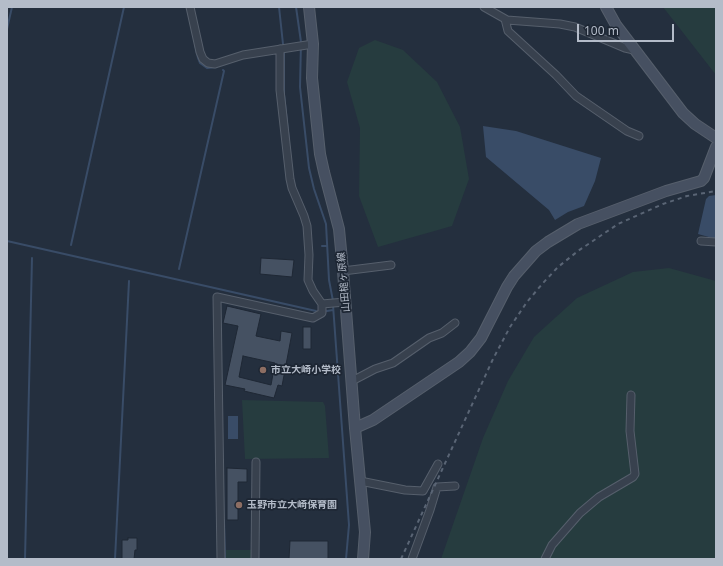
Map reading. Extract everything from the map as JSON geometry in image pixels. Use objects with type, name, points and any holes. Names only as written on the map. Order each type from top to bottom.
[{"type":"street","points":[[190,7],[200,52],[203,60],[208,63],[215,64],[243,55],[294,46],[311,45]]},
{"type":"street","name":"山田槌ヶ原線","points":[[309,7],[312,78],[320,154],[339,229],[365,532],[363,559]]},
{"type":"street","points":[[484,7],[505,19],[560,24],[575,27],[625,48],[634,50]]},
{"type":"street","points":[[606,7],[611,17],[634,50],[683,113],[695,124],[716,138]]},
{"type":"street","points":[[505,19],[508,31],[556,75],[576,96],[627,131],[640,136]]},
{"type":"street","points":[[280,49],[280,90],[290,178],[292,188],[307,226],[309,255],[308,280],[313,291],[324,304]]},
{"type":"street","points":[[355,428],[372,420],[459,362],[470,352],[481,338],[514,276],[532,256],[548,242],[578,224],[666,191],[701,181],[704,178],[716,147]]},
{"type":"street","points":[[701,241],[716,242]]},
{"type":"street","points":[[343,271],[391,265]]},
{"type":"street","points":[[221,559],[217,297],[313,318],[322,313],[324,304]]},
{"type":"street","points":[[324,304],[345,302]]},
{"type":"street","points":[[352,381],[375,369],[393,363],[429,338],[442,334],[455,323]]},
{"type":"street","points":[[545,559],[552,545],[580,513],[599,497],[636,474],[630,431],[630,395]]},
{"type":"street","points":[[254,559],[256,462]]},
{"type":"street","points":[[360,481],[405,490],[423,491],[438,464]]},
{"type":"street","points":[[412,559],[437,486],[455,486]]},
{"type":"street","points":[[364,547],[368,559]]},
{"type":"green space","points":[[663,7],[716,7],[716,75]]},
{"type":"green space","points":[[375,40],[403,50],[437,82],[460,127],[469,179],[452,226],[378,247],[359,196],[360,128],[347,82],[359,48]]},
{"type":"green space","points":[[669,268],[716,281],[716,559],[441,559],[483,438],[508,381],[534,337],[577,298],[633,272]]},
{"type":"green space","points":[[242,400],[323,402],[325,406],[329,458],[245,459]]},
{"type":"green space","points":[[226,550],[253,550],[253,559],[226,559]]},
{"type":"water","points":[[483,126],[516,131],[601,158],[595,181],[584,206],[568,212],[555,220],[549,210],[486,157]]},
{"type":"water","points":[[716,195],[716,239],[698,234],[706,199],[709,196]]},
{"type":"water","points":[[228,416],[238,416],[238,439],[228,439]]},
{"type":"building","points":[[261,258],[294,260],[292,277],[260,274]]},
{"type":"building","points":[[227,306],[261,314],[256,336],[280,341],[281,331],[292,333],[282,386],[278,385],[274,398],[244,391],[245,389],[225,385],[238,326],[223,323]],"holes":[[[243,356],[275,363],[271,385],[239,377]]]},
{"type":"building","points":[[303,327],[311,327],[311,349],[303,349]]},
{"type":"building","points":[[227,468],[247,469],[247,482],[238,482],[238,520],[227,520]]},
{"type":"building","points":[[128,538],[137,538],[137,550],[135,550],[134,559],[122,559],[122,540],[128,540]]},
{"type":"building","points":[[290,541],[328,541],[328,559],[289,559]]},
{"type":"waterway","points":[[7,29],[12,7]]},
{"type":"waterway","points":[[71,245],[124,7]]},
{"type":"waterway","points":[[279,7],[283,44]]},
{"type":"waterway","points":[[296,7],[301,42],[300,87],[309,168],[314,189],[326,224],[329,280],[333,301]]},
{"type":"waterway","points":[[195,44],[200,63],[207,68],[217,67]]},
{"type":"waterway","points":[[284,52],[284,94],[289,141]]},
{"type":"waterway","points":[[179,269],[223,70]]},
{"type":"waterway","points":[[7,241],[316,311]]},
{"type":"waterway","points":[[322,246],[327,246]]},
{"type":"waterway","points":[[25,559],[32,258]]},
{"type":"waterway","points":[[115,559],[129,281]]},
{"type":"waterway","points":[[333,305],[349,525],[346,559]]},
{"type":"waterway","points":[[327,311],[333,310]]},
{"type":"waterway","points":[[224,520],[225,559]]},
{"type":"railway","points":[[401,559],[493,359],[510,327],[527,302],[543,283],[558,267],[578,251],[618,224],[663,204],[687,196],[716,191]]},
{"type":"place","name":"市立大崎小学校","points":[[263,370]]},
{"type":"place","name":"玉野市立大崎保育園","points":[[239,505]]}]
